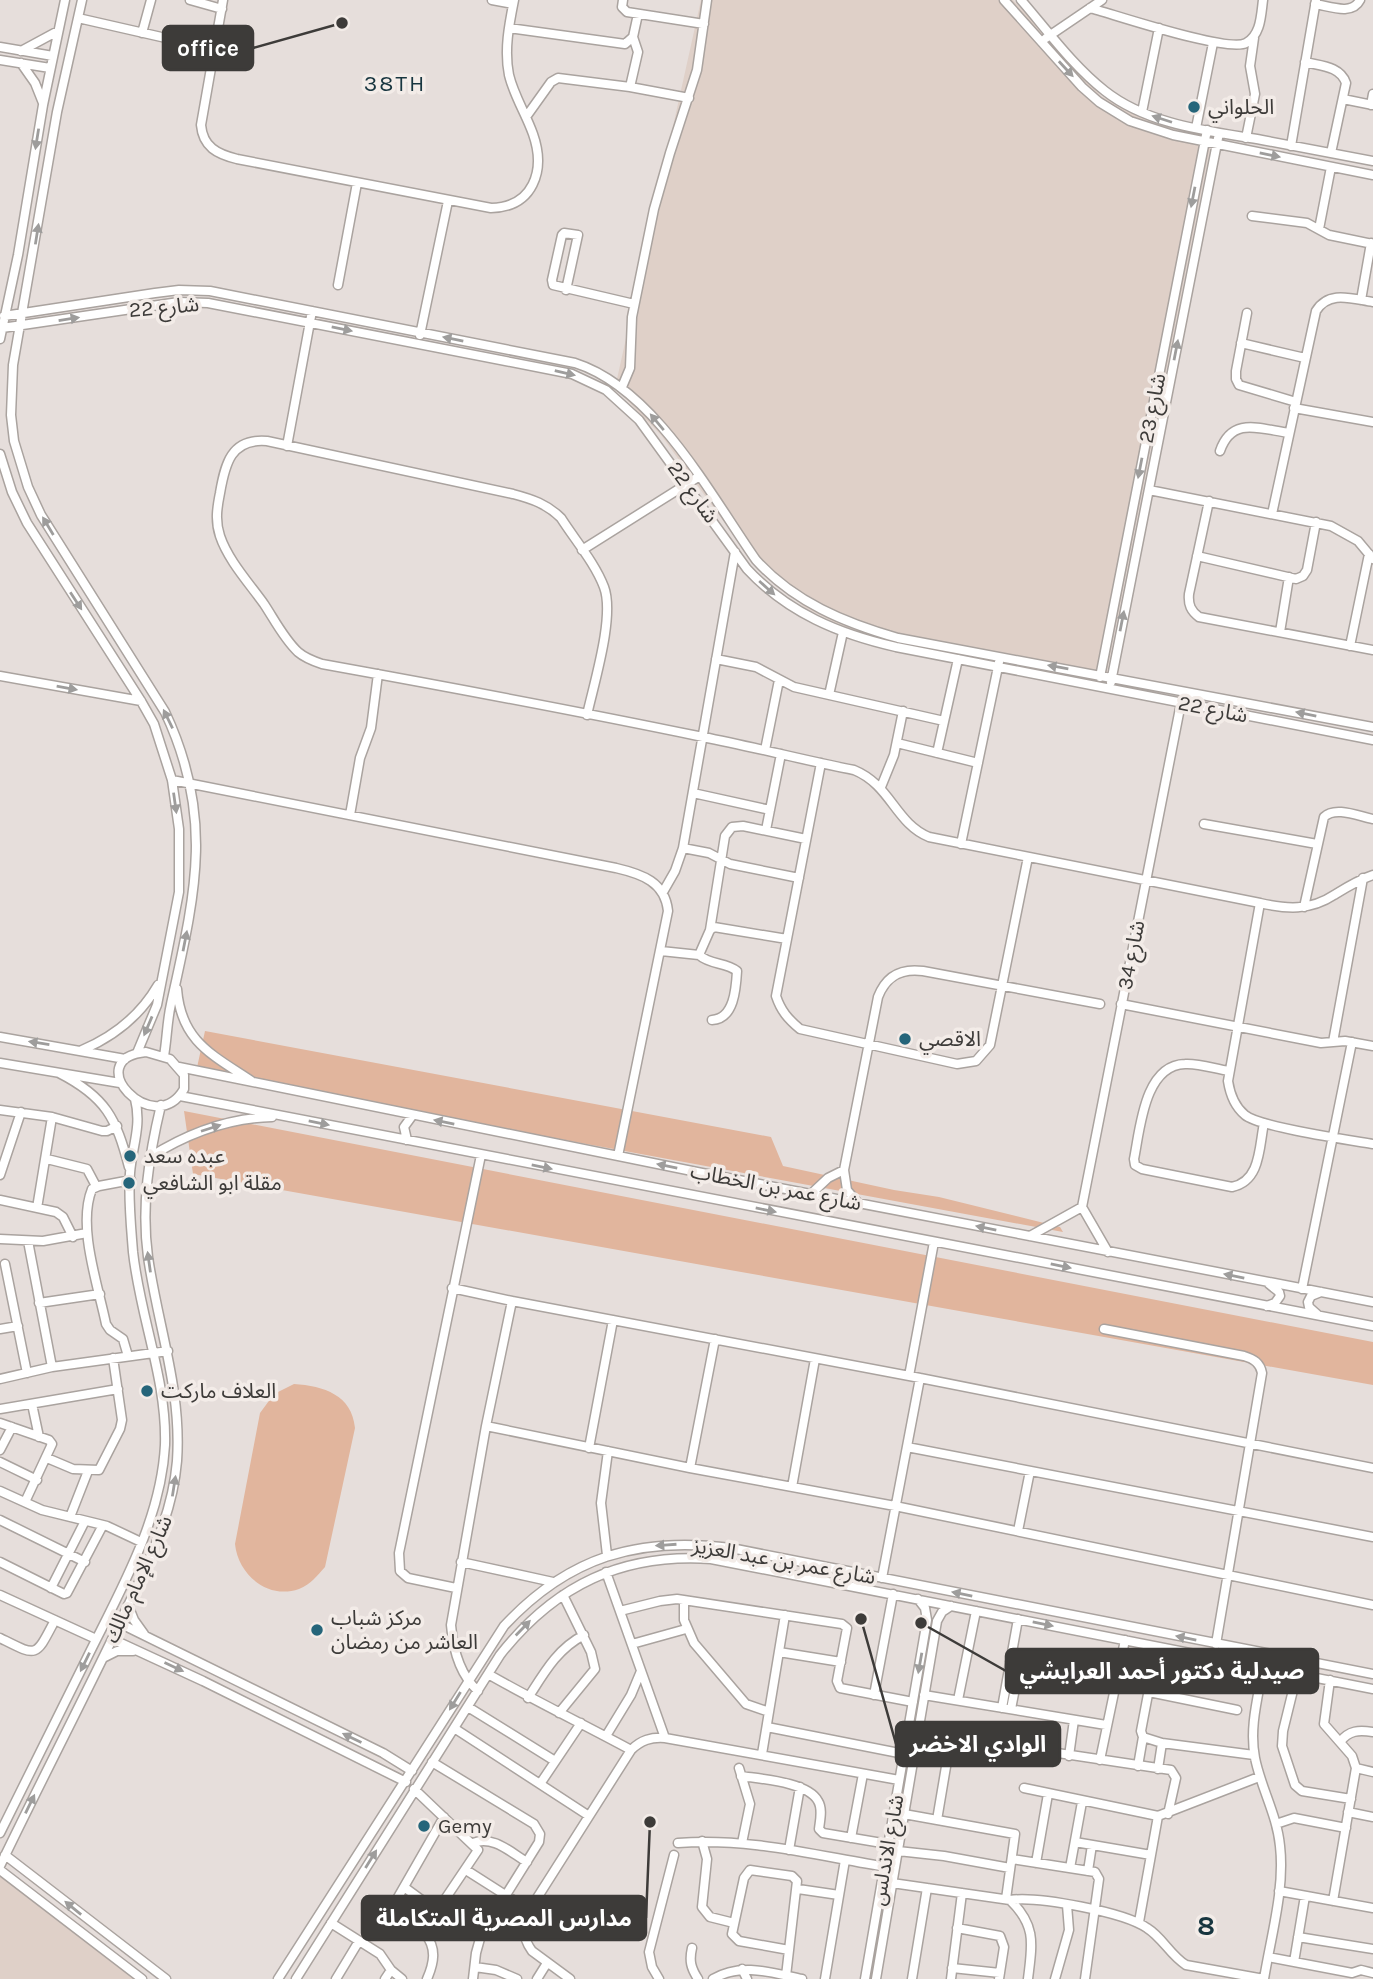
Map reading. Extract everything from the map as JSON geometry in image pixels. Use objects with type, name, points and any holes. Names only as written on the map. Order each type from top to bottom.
[{"type":"street","points":[[0,339],[65,0]]},
{"type":"street","points":[[82,0],[58,112],[13,365],[11,415],[15,441],[28,488],[41,515],[165,712],[177,737],[191,783],[197,851],[194,894],[177,986],[178,1004],[184,1022],[194,1038],[225,1064],[259,1085]]},
{"type":"street","points":[[142,33],[150,0]]},
{"type":"street","points":[[190,0],[223,4],[201,125],[206,143],[214,151],[237,159],[491,208],[515,204],[525,197],[532,187],[537,162],[533,135],[509,72],[507,44],[513,2],[492,0]]},
{"type":"street","points":[[623,0],[622,7],[625,11],[704,24]]},
{"type":"street","points":[[622,387],[630,368],[630,331],[634,304],[661,181],[697,70],[707,0]]},
{"type":"street","points":[[1004,0],[1082,87],[1116,113],[1151,129],[1204,142],[1373,174]]},
{"type":"street","points":[[1021,0],[1105,91],[1142,112],[1162,120],[1219,133],[1373,161]]},
{"type":"street","points":[[1041,41],[1102,0]]},
{"type":"street","points":[[1246,138],[1255,94],[1250,66],[1263,0]]},
{"type":"street","points":[[1291,146],[1315,2],[1348,9],[1355,8],[1360,0]]},
{"type":"street","points":[[1090,8],[1213,43],[1240,46],[1254,38]]},
{"type":"street","points":[[509,28],[621,44],[632,37],[638,14]]},
{"type":"street","points":[[78,18],[214,49]]},
{"type":"street","points":[[1142,112],[1159,27]]},
{"type":"street","points":[[21,51],[58,31]]},
{"type":"street","points":[[630,87],[638,52],[632,37]]},
{"type":"street","points":[[1196,128],[1213,43]]},
{"type":"street","points":[[0,47],[53,56]]},
{"type":"street","points":[[0,60],[50,68]]},
{"type":"street","points":[[1305,62],[1339,72],[1346,83],[1331,153]]},
{"type":"street","points":[[20,63],[35,83],[43,105]]},
{"type":"street","points":[[526,117],[551,82],[558,78],[689,98]]},
{"type":"street","points":[[1343,99],[1372,105],[1373,94]]},
{"type":"street","name":"شارع 23","points":[[1098,686],[1206,130]]},
{"type":"street","name":"شارع 23","points":[[1110,688],[1219,133]]},
{"type":"street","points":[[1319,229],[1331,167]]},
{"type":"street","points":[[338,285],[357,183]]},
{"type":"street","points":[[418,344],[448,201]]},
{"type":"street","points":[[1252,216],[1307,223],[1329,235],[1372,243],[1361,300]]},
{"type":"street","points":[[566,290],[578,235],[564,233],[552,280],[555,287],[566,290],[634,304]]},
{"type":"street","name":"شارع 22","points":[[4,316],[155,293],[195,290],[575,363],[600,372],[622,387],[659,424],[756,560],[776,580],[800,598],[838,617],[884,634],[1373,727]]},
{"type":"street","points":[[1272,514],[1314,318],[1320,304],[1332,297],[1373,302]]},
{"type":"street","name":"شارع 22","points":[[2,328],[186,302],[223,305],[572,374],[595,383],[615,397],[639,420],[747,569],[777,598],[810,618],[843,632],[896,647],[1373,740]]},
{"type":"street","points":[[288,446],[312,311]]},
{"type":"street","points":[[1247,313],[1236,379],[1239,385],[1295,405],[1373,422]]},
{"type":"street","points":[[1241,343],[1305,358]]},
{"type":"street","points":[[1220,451],[1223,441],[1230,433],[1242,427],[1289,433]]},
{"type":"street","points":[[587,715],[608,608],[605,589],[561,518],[536,500],[267,441],[251,442],[236,450],[230,457],[223,475],[217,517],[221,539],[299,653],[322,664],[378,674],[587,715],[703,737],[864,774],[881,787],[914,829],[929,837],[961,844],[1294,909],[1325,901],[1363,878],[1373,875]]},
{"type":"street","points":[[0,454],[12,492],[27,523],[154,724],[172,780],[179,829],[179,892],[156,1005],[137,1053]]},
{"type":"street","points":[[582,550],[698,477]]},
{"type":"street","points":[[1149,490],[1315,522],[1358,541],[1371,556],[1350,646]]},
{"type":"street","points":[[1209,501],[1188,601],[1194,613],[1199,617],[1373,650]]},
{"type":"street","points":[[1197,556],[1296,579],[1303,576],[1307,570],[1315,522]]},
{"type":"street","points":[[663,892],[675,871],[683,848],[735,552]]},
{"type":"street","points":[[1280,632],[1289,577]]},
{"type":"street","points":[[829,695],[843,632]]},
{"type":"street","points":[[961,844],[1000,657]]},
{"type":"street","points":[[716,659],[756,667],[794,687],[944,721]]},
{"type":"street","points":[[937,753],[958,659]]},
{"type":"street","points":[[350,815],[360,758],[372,728],[378,674]]},
{"type":"street","points":[[0,676],[141,701]]},
{"type":"street","points":[[765,750],[779,681]]},
{"type":"street","name":"شارع 34","points":[[1082,1207],[1181,703]]},
{"type":"street","points":[[881,787],[897,743],[904,711]]},
{"type":"street","points":[[897,743],[978,763]]},
{"type":"street","points":[[766,830],[781,754]]},
{"type":"street","points":[[821,763],[776,996],[789,1020],[800,1029],[957,1064],[976,1060],[990,1045],[1028,857]]},
{"type":"street","points":[[172,780],[631,872],[654,882],[663,892],[668,911],[618,1156]]},
{"type":"street","points":[[693,793],[770,810]]},
{"type":"street","points":[[1304,907],[1317,844],[1327,813],[1335,811],[1373,819]]},
{"type":"street","points":[[1204,824],[1317,844]]},
{"type":"street","points":[[699,955],[710,930],[725,836],[732,827],[743,825],[806,839]]},
{"type":"street","points":[[683,848],[709,853],[730,864],[799,878]]},
{"type":"street","points":[[180,851],[197,851]]},
{"type":"street","points":[[1333,1042],[1363,878]]},
{"type":"street","points":[[1260,903],[1229,1071],[1230,1090],[1238,1107],[1253,1121],[1373,1144]]},
{"type":"street","points":[[710,930],[717,927],[787,939]]},
{"type":"street","points":[[661,951],[699,955],[706,961],[735,968],[737,971],[730,1011],[722,1019],[712,1020]]},
{"type":"street","points":[[164,1056],[171,1005],[180,968]]},
{"type":"street","points":[[858,1203],[844,1184],[844,1170],[881,988],[893,975],[911,969],[1100,1004]]},
{"type":"street","points":[[80,1050],[113,1034],[128,1023],[141,1010],[161,979]]},
{"type":"street","points":[[1121,1004],[1321,1043],[1352,1042],[1373,1046]]},
{"type":"street","points":[[0,1037],[125,1059]]},
{"type":"street","points":[[1302,1289],[1352,1042]]},
{"type":"street","points":[[0,1063],[120,1083],[135,1100],[148,1105],[173,1102],[180,1096],[185,1082],[179,1068],[164,1056],[146,1052],[125,1059],[120,1068],[120,1083]]},
{"type":"street","points":[[1229,1071],[1187,1063],[1171,1069],[1159,1079],[1146,1098],[1135,1165],[1142,1169],[1232,1186],[1241,1185],[1250,1179],[1254,1171],[1264,1123]]},
{"type":"street","name":"شارع عمر بن الخطاب","points":[[179,1068],[412,1116],[1373,1302]]},
{"type":"street","points":[[59,1073],[77,1082],[96,1097],[117,1126],[130,1176],[92,1189],[88,1201],[87,1233],[106,1324],[123,1339],[128,1356]]},
{"type":"street","name":"شارع عمر بن الخطاب","points":[[180,1096],[1373,1326]]},
{"type":"street","name":"شارع الإمام مالك","points":[[0,1833],[142,1542],[158,1495],[165,1445],[162,1396],[133,1252],[130,1176],[138,1131],[135,1100]]},
{"type":"street","name":"شارع الإمام مالك","points":[[0,1868],[103,1658],[162,1530],[175,1479],[178,1428],[168,1351],[146,1236],[150,1157],[161,1105]]},
{"type":"street","points":[[0,1110],[52,1117],[102,1131],[117,1126]]},
{"type":"street","points":[[0,1175],[21,1112]]},
{"type":"street","points":[[407,1140],[404,1127],[412,1116]]},
{"type":"street","points":[[37,1208],[52,1117]]},
{"type":"street","points":[[150,1157],[187,1136],[206,1129],[247,1119],[289,1117]]},
{"type":"street","points":[[456,1588],[408,1577],[400,1571],[398,1564],[481,1155]]},
{"type":"street","points":[[47,1159],[87,1170],[96,1186]]},
{"type":"street","points":[[811,1194],[828,1178],[844,1170]]},
{"type":"street","points":[[0,1200],[60,1214],[73,1237]]},
{"type":"street","points":[[1030,1236],[1082,1207],[1108,1252]]},
{"type":"street","points":[[0,1239],[28,1241],[87,1233]]},
{"type":"street","points":[[28,1241],[52,1367]]},
{"type":"street","points":[[909,1376],[934,1242]]},
{"type":"street","points":[[5,1264],[27,1373]]},
{"type":"street","points":[[1264,1282],[1280,1294],[1275,1303],[1267,1306]]},
{"type":"street","points":[[453,1288],[1373,1468]]},
{"type":"street","points":[[1319,1316],[1307,1303],[1311,1296],[1321,1292]]},
{"type":"street","points":[[39,1303],[100,1294]]},
{"type":"street","points":[[478,1690],[468,1682],[452,1642],[452,1625],[456,1588],[486,1426],[512,1301]]},
{"type":"street","points":[[589,1448],[613,1320]]},
{"type":"street","points":[[0,1329],[18,1326]]},
{"type":"street","points":[[1104,1329],[1244,1356],[1257,1362],[1262,1373],[1216,1644]]},
{"type":"street","points":[[690,1468],[715,1339]]},
{"type":"street","points":[[0,1379],[52,1367],[168,1351]]},
{"type":"street","points":[[47,1458],[69,1468],[88,1471],[100,1469],[120,1429],[122,1417],[113,1358]]},
{"type":"street","points":[[792,1488],[815,1359]]},
{"type":"street","points":[[882,1578],[920,1378]]},
{"type":"street","points":[[0,1409],[118,1389]]},
{"type":"street","points":[[32,1404],[38,1437]]},
{"type":"street","points":[[0,1423],[52,1444],[25,1502]]},
{"type":"street","points":[[486,1426],[792,1488],[895,1506],[1373,1605]]},
{"type":"street","points":[[0,1450],[12,1427]]},
{"type":"street","points":[[907,1447],[1373,1537]]},
{"type":"street","points":[[607,1555],[601,1503],[608,1451]]},
{"type":"street","points":[[0,1462],[37,1479]]},
{"type":"street","points":[[70,1517],[88,1471]]},
{"type":"street","points":[[1018,1531],[1030,1471]]},
{"type":"street","points":[[0,1491],[49,1512],[103,1525],[142,1542]]},
{"type":"street","points":[[0,1520],[85,1562]]},
{"type":"street","points":[[51,1588],[85,1521]]},
{"type":"street","points":[[0,1562],[64,1594],[69,1592],[103,1525]]},
{"type":"street","name":"شارع عمر بن عبد العزيز","points":[[278,1979],[504,1626],[553,1582],[583,1564],[607,1555],[642,1547],[677,1544],[748,1551],[1373,1674]]},
{"type":"street","points":[[745,1566],[748,1551]]},
{"type":"street","name":"شارع عمر بن عبد العزيز","points":[[296,1979],[414,1789],[514,1637],[563,1595],[606,1572],[643,1562],[677,1558],[711,1559],[1373,1689]]},
{"type":"street","points":[[461,1562],[553,1582]]},
{"type":"street","points":[[606,1572],[665,1738]]},
{"type":"street","points":[[874,1695],[893,1594]]},
{"type":"street","points":[[0,1595],[96,1639]]},
{"type":"street","points":[[559,1713],[595,1669],[584,1635],[563,1595]]},
{"type":"street","points":[[620,1611],[668,1599],[845,1625],[838,1681],[840,1688],[913,1702]]},
{"type":"street","points":[[918,1599],[932,1620],[950,1606]]},
{"type":"street","points":[[684,1601],[687,1629],[694,1643],[746,1704],[769,1712]]},
{"type":"street","points":[[128,1605],[134,1620],[146,1636]]},
{"type":"street","points":[[958,1700],[976,1611]]},
{"type":"street","points":[[762,1754],[785,1615]]},
{"type":"street","points":[[1075,1630],[1078,1618]]},
{"type":"street","points":[[1007,1709],[1015,1662],[1018,1619]]},
{"type":"street","points":[[0,1638],[26,1651],[35,1651],[41,1647],[55,1620]]},
{"type":"street","name":"شارع الاندلس","points":[[878,1979],[924,1695],[932,1620]]},
{"type":"street","name":"شارع الاندلس","points":[[864,1979],[913,1702],[932,1620]]},
{"type":"street","points":[[119,1623],[383,1753],[412,1771]]},
{"type":"street","points":[[632,1644],[687,1629]]},
{"type":"street","points":[[528,1698],[557,1655],[584,1635]]},
{"type":"street","points":[[112,1639],[405,1782]]},
{"type":"street","points":[[1100,1760],[1125,1640]]},
{"type":"street","points":[[1138,1766],[1143,1737],[1141,1731],[1157,1647]]},
{"type":"street","points":[[103,1658],[117,1651],[137,1651]]},
{"type":"street","points":[[779,1652],[841,1662]]},
{"type":"street","points":[[1015,1662],[1115,1682]]},
{"type":"street","points":[[892,1883],[1008,1900],[1031,1898],[1118,1914],[1139,1923],[1157,1936],[1178,1960],[1186,1965],[1264,1979],[1279,1891],[1281,1857],[1276,1824],[1254,1755],[1254,1723],[1264,1668]]},
{"type":"street","points":[[606,1736],[631,1695],[641,1670]]},
{"type":"street","points":[[1354,1685],[1355,1671]]},
{"type":"street","points":[[488,1674],[528,1698],[631,1750]]},
{"type":"street","points":[[1297,1674],[1282,1746],[1295,1785],[1303,1791],[1351,1799]]},
{"type":"street","points":[[1330,1680],[1324,1724],[1352,1756],[1356,1768],[1333,1900]]},
{"type":"street","points":[[1149,1692],[1237,1710]]},
{"type":"street","points":[[924,1695],[1106,1725]]},
{"type":"street","points":[[66,1700],[78,1706]]},
{"type":"street","points":[[468,1707],[555,1761]]},
{"type":"street","points":[[1069,1756],[1074,1720]]},
{"type":"street","points":[[540,1784],[581,1723]]},
{"type":"street","points":[[766,1727],[904,1754]]},
{"type":"street","points":[[454,1728],[589,1816]]},
{"type":"street","points":[[1340,1741],[1347,1734],[1356,1731],[1373,1732]]},
{"type":"street","points":[[918,1732],[1171,1770],[1175,1775],[1168,1814]]},
{"type":"street","points":[[937,1820],[951,1737]]},
{"type":"street","points":[[1143,1737],[1162,1743],[1254,1755]]},
{"type":"street","points":[[570,1979],[532,1951],[525,1939],[524,1924],[529,1910],[631,1750],[646,1739],[665,1738],[899,1780]]},
{"type":"street","points":[[1158,1769],[1162,1743]]},
{"type":"street","points":[[432,1762],[537,1827],[540,1838],[481,1935],[473,1979]]},
{"type":"street","points":[[1356,1768],[1373,1772]]},
{"type":"street","points":[[742,1843],[750,1804],[740,1772],[800,1787],[818,1800],[821,1809],[821,1832],[888,1844]]},
{"type":"street","points":[[851,1838],[863,1773]]},
{"type":"street","points":[[1024,1788],[1158,1816],[1259,1777]]},
{"type":"street","points":[[789,1850],[800,1787]]},
{"type":"street","points":[[414,1789],[478,1850],[425,1934]]},
{"type":"street","points":[[1036,1863],[1048,1794]]},
{"type":"street","points":[[1070,1868],[1082,1802]]},
{"type":"street","points":[[1348,1812],[1373,1816]]},
{"type":"street","points":[[904,1814],[1016,1834],[1008,1900],[1028,1921],[1031,1934],[1028,1979]]},
{"type":"street","points":[[1139,1923],[1158,1816]]},
{"type":"street","points":[[427,1979],[432,1966],[431,1942],[397,1906],[397,1899],[444,1817]]},
{"type":"street","points":[[1276,1824],[1294,1818],[1346,1828]]},
{"type":"street","points":[[890,1834],[900,1836]]},
{"type":"street","points":[[473,1843],[493,1841],[527,1862]]},
{"type":"street","points":[[702,1841],[707,1859],[702,1907],[710,1917],[734,1923]]},
{"type":"street","points":[[1075,1842],[1151,1855]]},
{"type":"street","points":[[678,1843],[742,1843],[895,1868]]},
{"type":"street","points":[[1088,1871],[1092,1845]]},
{"type":"street","points":[[898,1851],[1011,1864],[1036,1863],[1095,1872],[1099,1879],[1085,1979]]},
{"type":"street","points":[[5,1855],[166,1979]]},
{"type":"street","points":[[659,1979],[652,1967],[649,1952],[674,1855]]},
{"type":"street","points":[[825,1979],[845,1860]]},
{"type":"street","points":[[0,1868],[142,1979]]},
{"type":"street","points":[[466,1870],[529,1910]]},
{"type":"street","points":[[786,1976],[797,1881],[792,1876],[750,1870],[746,1873],[732,1934],[734,1938],[789,1950]]},
{"type":"street","points":[[404,1887],[438,1912]]},
{"type":"street","points":[[912,1979],[927,1888]]},
{"type":"street","points":[[797,1889],[839,1895]]},
{"type":"street","points":[[336,1890],[340,1896],[348,1897]]},
{"type":"street","points":[[1279,1891],[1373,1908]]},
{"type":"street","points":[[950,1979],[962,1893]]},
{"type":"street","points":[[1294,1962],[1305,1895]]},
{"type":"street","points":[[1055,1979],[1068,1938],[1067,1905]]},
{"type":"street","points":[[320,1914],[329,1915],[332,1922],[380,1954],[391,1970],[402,1979]]},
{"type":"street","points":[[952,1968],[999,1976],[1004,1947],[1000,1936],[957,1928]]},
{"type":"street","points":[[97,1945],[105,1933]]},
{"type":"street","points":[[1298,1937],[1373,1949]]},
{"type":"street","points":[[336,1979],[359,1941]]},
{"type":"street","points":[[871,1942],[882,1944]]},
{"type":"street","points":[[692,1948],[692,1969],[698,1979]]},
{"type":"street","points":[[1268,1957],[1354,1976],[1361,1970],[1373,1973]]},
{"type":"street","points":[[537,1979],[547,1963]]},
{"type":"street","points":[[475,1967],[502,1972],[517,1979]]},
{"type":"street","points":[[742,1969],[747,1979]]},
{"type":"street","points":[[713,1979],[742,1969],[802,1979]]},
{"type":"street","points":[[961,1979],[963,1969]]},
{"type":"street","points":[[385,1979],[391,1970]]},
{"type":"shaded area","points":[[701,0],[1013,0],[1101,96],[1137,116],[1212,138],[1105,682],[906,646],[853,632],[804,607],[762,571],[661,435],[615,388]]},
{"type":"shaded area","points":[[205,1031],[771,1137],[783,1166],[939,1197],[1060,1227],[1063,1232],[196,1072]]},
{"type":"shaded area","points":[[184,1111],[1373,1342],[1373,1385],[193,1174]]},
{"type":"shaded area","points":[[294,1384],[316,1387],[335,1394],[348,1407],[355,1428],[325,1567],[314,1580],[299,1589],[276,1591],[265,1588],[248,1574],[237,1555],[235,1544],[260,1413],[274,1394]]},
{"type":"shaded area","points":[[0,1874],[137,1979],[0,1979]]},
{"type":"place","name":"office","points":[[342,23]]},
{"type":"place","name":"الحلواني","points":[[1194,107]]},
{"type":"place","name":"الاقصي","points":[[905,1039]]},
{"type":"place","name":"عبده سعد","points":[[130,1156]]},
{"type":"place","name":"مقلة ابو الشافعي","points":[[129,1183]]},
{"type":"place","name":"العلاف ماركت","points":[[147,1391]]},
{"type":"place","name":"الوادي الاخضر","points":[[861,1619]]},
{"type":"place","name":"صيدلية دكتور أحمد العرايشي","points":[[921,1623]]},
{"type":"place","name":"مركز شباب العاشر من رمضان","points":[[317,1630]]},
{"type":"place","name":"مدارس المصرية المتكاملة","points":[[650,1822]]},
{"type":"place","name":"Gemy","points":[[424,1826]]},
{"type":"district","name":"38TH","points":[[395,83]]},
{"type":"district","name":"8","points":[[1207,1925]]}]
